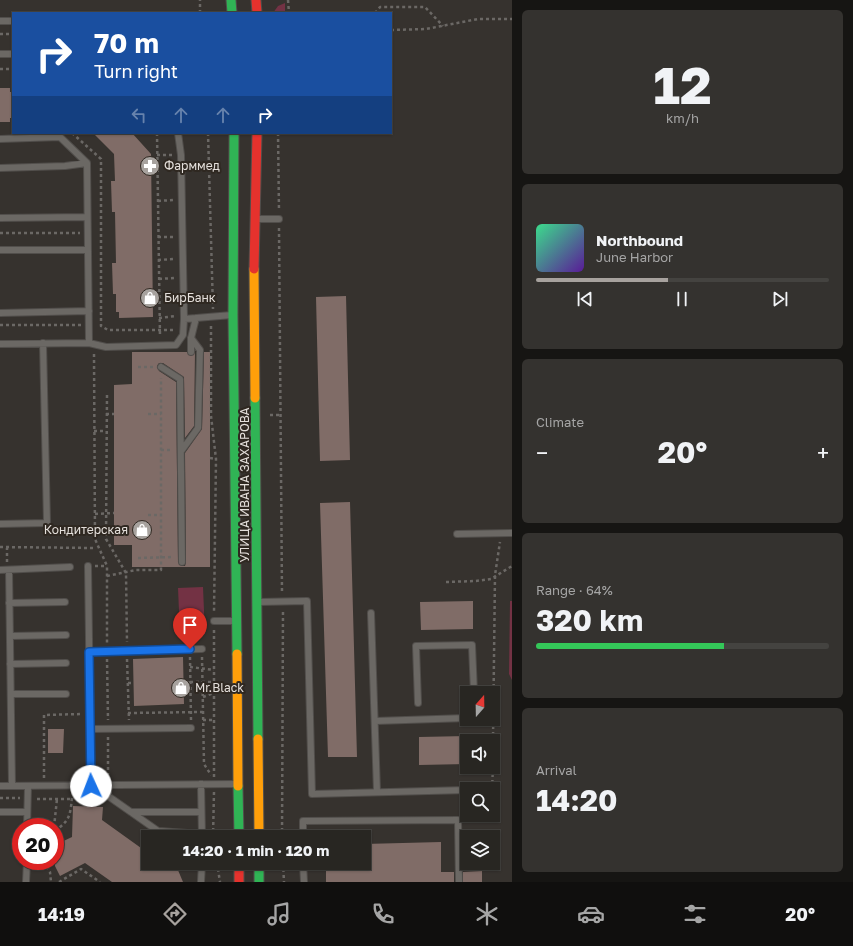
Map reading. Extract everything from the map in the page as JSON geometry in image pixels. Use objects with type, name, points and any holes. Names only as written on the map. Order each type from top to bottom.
[{"type":"main road","points":[[231,0],[232,12]]},
{"type":"main road","points":[[256,0],[257,12]]},
{"type":"main road","name":"УЛИЦА ИВАНА ЗАХАРОВА","points":[[234,134],[233,315],[238,621],[239,830]]},
{"type":"main road","name":"УЛИЦА ИВАНА ЗАХАРОВА","points":[[257,134],[254,219],[259,830]]},
{"type":"main road","points":[[239,870],[239,882]]},
{"type":"main road","points":[[259,870],[259,882]]},
{"type":"lane","points":[[0,21],[12,21]]},
{"type":"lane","points":[[0,54],[12,54]]},
{"type":"lane","points":[[0,344],[92,344],[106,347],[176,345],[183,334],[184,317],[181,155],[178,134]]},
{"type":"lane","points":[[0,139],[60,137],[87,163],[89,325],[92,344]]},
{"type":"lane","points":[[0,168],[65,166],[87,163]]},
{"type":"lane","points":[[0,218],[87,217]]},
{"type":"lane","points":[[254,219],[279,219]]},
{"type":"lane","points":[[0,250],[88,250]]},
{"type":"lane","points":[[0,313],[89,311]]},
{"type":"lane","points":[[184,317],[196,318],[233,315]]},
{"type":"lane","points":[[191,352],[191,338],[196,318]]},
{"type":"lane","points":[[182,450],[198,428],[200,350],[191,338]]},
{"type":"lane","points":[[0,524],[47,523],[43,343]]},
{"type":"lane","points":[[161,367],[180,379],[182,450],[182,559]]},
{"type":"lane","points":[[457,534],[509,533]]},
{"type":"lane","points":[[88,566],[91,786]]},
{"type":"lane","points":[[0,570],[70,567]]},
{"type":"lane","points":[[9,570],[12,786]]},
{"type":"lane","points":[[258,602],[307,601],[312,794],[460,790]]},
{"type":"lane","points":[[9,603],[65,602]]},
{"type":"lane","points":[[371,613],[376,792]]},
{"type":"lane","points":[[214,621],[238,621]]},
{"type":"lane","points":[[10,636],[66,635]]},
{"type":"lane","points":[[418,703],[416,646],[472,645],[474,686]]},
{"type":"lane","points":[[89,652],[202,649]]},
{"type":"lane","points":[[10,664],[66,663]]},
{"type":"lane","points":[[10,694],[66,694]]},
{"type":"lane","points":[[375,721],[460,718]]},
{"type":"lane","points":[[90,729],[191,728]]},
{"type":"lane","points":[[0,786],[91,786],[108,782],[214,785],[238,784]]},
{"type":"lane","points":[[108,782],[108,796],[157,830]]},
{"type":"lane","points":[[202,784],[202,830]]},
{"type":"lane","points":[[27,818],[28,786]]},
{"type":"lane","points":[[0,812],[27,812]]},
{"type":"lane","points":[[130,812],[201,812]]},
{"type":"lane","points":[[303,830],[303,821],[458,820],[459,882]]},
{"type":"lane","points":[[26,882],[27,870]]},
{"type":"lane","points":[[202,870],[202,882]]},
{"type":"lane","points":[[303,870],[304,882]]},
{"type":"path","points":[[200,0],[200,12]]},
{"type":"path","points":[[288,0],[289,12]]},
{"type":"path","points":[[376,12],[380,7],[425,7],[443,26]]},
{"type":"path","points":[[392,30],[426,30],[478,20],[512,20]]},
{"type":"path","points":[[0,34],[12,34]]},
{"type":"path","points":[[0,69],[12,69]]},
{"type":"path","points":[[73,134],[101,159],[101,326],[92,344],[95,539],[107,566],[108,782]]},
{"type":"path","points":[[157,134],[159,331],[162,346]]},
{"type":"path","points":[[208,134],[213,316],[211,327],[212,416],[216,459],[214,830]]},
{"type":"path","points":[[278,134],[283,602],[282,830]]},
{"type":"path","points":[[157,155],[181,155]]},
{"type":"path","points":[[158,201],[182,200]]},
{"type":"path","points":[[0,233],[101,232]]},
{"type":"path","points":[[158,237],[182,237]]},
{"type":"path","points":[[158,260],[183,259]]},
{"type":"path","points":[[158,279],[183,277]]},
{"type":"path","points":[[159,318],[184,317]]},
{"type":"path","points":[[0,325],[89,325],[101,326],[108,330],[159,331],[183,329]]},
{"type":"path","points":[[107,576],[136,570],[161,570],[161,367],[138,367]]},
{"type":"path","points":[[107,395],[106,539],[126,573],[129,719]]},
{"type":"path","points":[[106,414],[114,414]]},
{"type":"path","points":[[148,414],[161,414]]},
{"type":"path","points":[[94,431],[106,431]]},
{"type":"path","points":[[210,458],[216,459]]},
{"type":"path","points":[[95,514],[114,514]]},
{"type":"path","points":[[148,515],[161,514]]},
{"type":"path","points":[[493,734],[495,575],[501,538],[509,533]]},
{"type":"path","points":[[0,548],[93,548]]},
{"type":"path","points":[[138,558],[182,559]]},
{"type":"path","points":[[446,582],[491,579],[495,575],[512,566]]},
{"type":"path","points":[[190,649],[191,728]]},
{"type":"path","points":[[202,649],[204,764],[211,776]]},
{"type":"path","points":[[190,667],[214,670]]},
{"type":"path","points":[[190,682],[214,682]]},
{"type":"path","points":[[128,683],[134,683]]},
{"type":"path","points":[[203,698],[214,693]]},
{"type":"path","points":[[128,713],[203,712]]},
{"type":"path","points":[[44,780],[44,714],[90,714]]},
{"type":"path","points":[[203,720],[214,720]]},
{"type":"path","points":[[64,824],[70,817],[74,786]]},
{"type":"path","points":[[55,818],[57,799]]},
{"type":"path","points":[[59,882],[81,869],[100,882]]},
{"type":"path","points":[[49,870],[51,882]]},
{"type":"path","points":[[218,870],[220,882]]},
{"type":"path","points":[[283,870],[284,882]]},
{"type":"shaded area","points":[[285,3],[285,12],[274,12],[278,6]]},
{"type":"shaded area","points":[[203,587],[205,634],[180,635],[178,588]]},
{"type":"shaded area","points":[[510,601],[512,601],[512,680],[509,674]]},
{"type":"building","points":[[0,88],[10,88],[10,92],[12,92],[12,118],[10,118],[10,122],[0,122]]},
{"type":"building","points":[[94,134],[133,134],[151,154],[153,317],[119,318],[119,312],[116,312],[116,294],[113,294],[112,263],[116,263],[115,212],[112,212],[111,181],[115,181],[114,154]]},
{"type":"building","points":[[346,296],[350,460],[320,461],[316,297]]},
{"type":"building","points":[[132,352],[187,352],[191,356],[195,352],[194,426],[185,438],[184,377],[163,363],[159,363],[157,366],[159,371],[176,382],[178,562],[182,566],[185,566],[185,453],[202,429],[204,352],[210,352],[210,567],[132,567],[132,545],[114,545],[114,385],[132,384]]},
{"type":"building","points":[[350,502],[357,757],[328,757],[320,503]]},
{"type":"building","points":[[473,601],[473,629],[421,630],[420,602]]},
{"type":"building","points":[[183,657],[184,704],[134,706],[133,659]]},
{"type":"building","points":[[48,729],[64,729],[63,753],[48,753]]},
{"type":"building","points":[[460,736],[460,764],[419,765],[419,737]]},
{"type":"building","points":[[73,806],[103,807],[102,820],[141,848],[141,870],[178,870],[183,882],[112,882],[85,863],[60,876],[57,870],[64,870],[64,841],[72,837]]},
{"type":"building","points":[[441,842],[441,872],[454,872],[454,882],[326,882],[326,870],[371,870],[371,844]]},
{"type":"building","points":[[482,871],[482,882],[463,882],[463,872]]},
{"type":"traffic: fast","points":[[231,0],[232,12]]},
{"type":"traffic: fast","points":[[234,134],[233,315],[237,654]]},
{"type":"traffic: fast","points":[[255,398],[258,739]]},
{"type":"traffic: fast","points":[[238,786],[239,830]]},
{"type":"traffic: fast","points":[[259,870],[259,882]]},
{"type":"traffic: slow","points":[[254,269],[255,398]]},
{"type":"traffic: slow","points":[[237,654],[238,786]]},
{"type":"traffic: slow","points":[[258,739],[259,830]]},
{"type":"traffic: jam","points":[[256,0],[257,12]]},
{"type":"traffic: jam","points":[[254,269],[257,134]]},
{"type":"traffic: jam","points":[[239,870],[239,882]]},
{"type":"place","name":"Фарммед","points":[[150,166]]},
{"type":"place","name":"БирБанк","points":[[150,298]]},
{"type":"place","name":"Кондитерская","points":[[142,530]]},
{"type":"place","name":"Mr.Black","points":[[181,688]]},
{"type":"route","points":[[91,786],[89,652],[190,649]]}]
